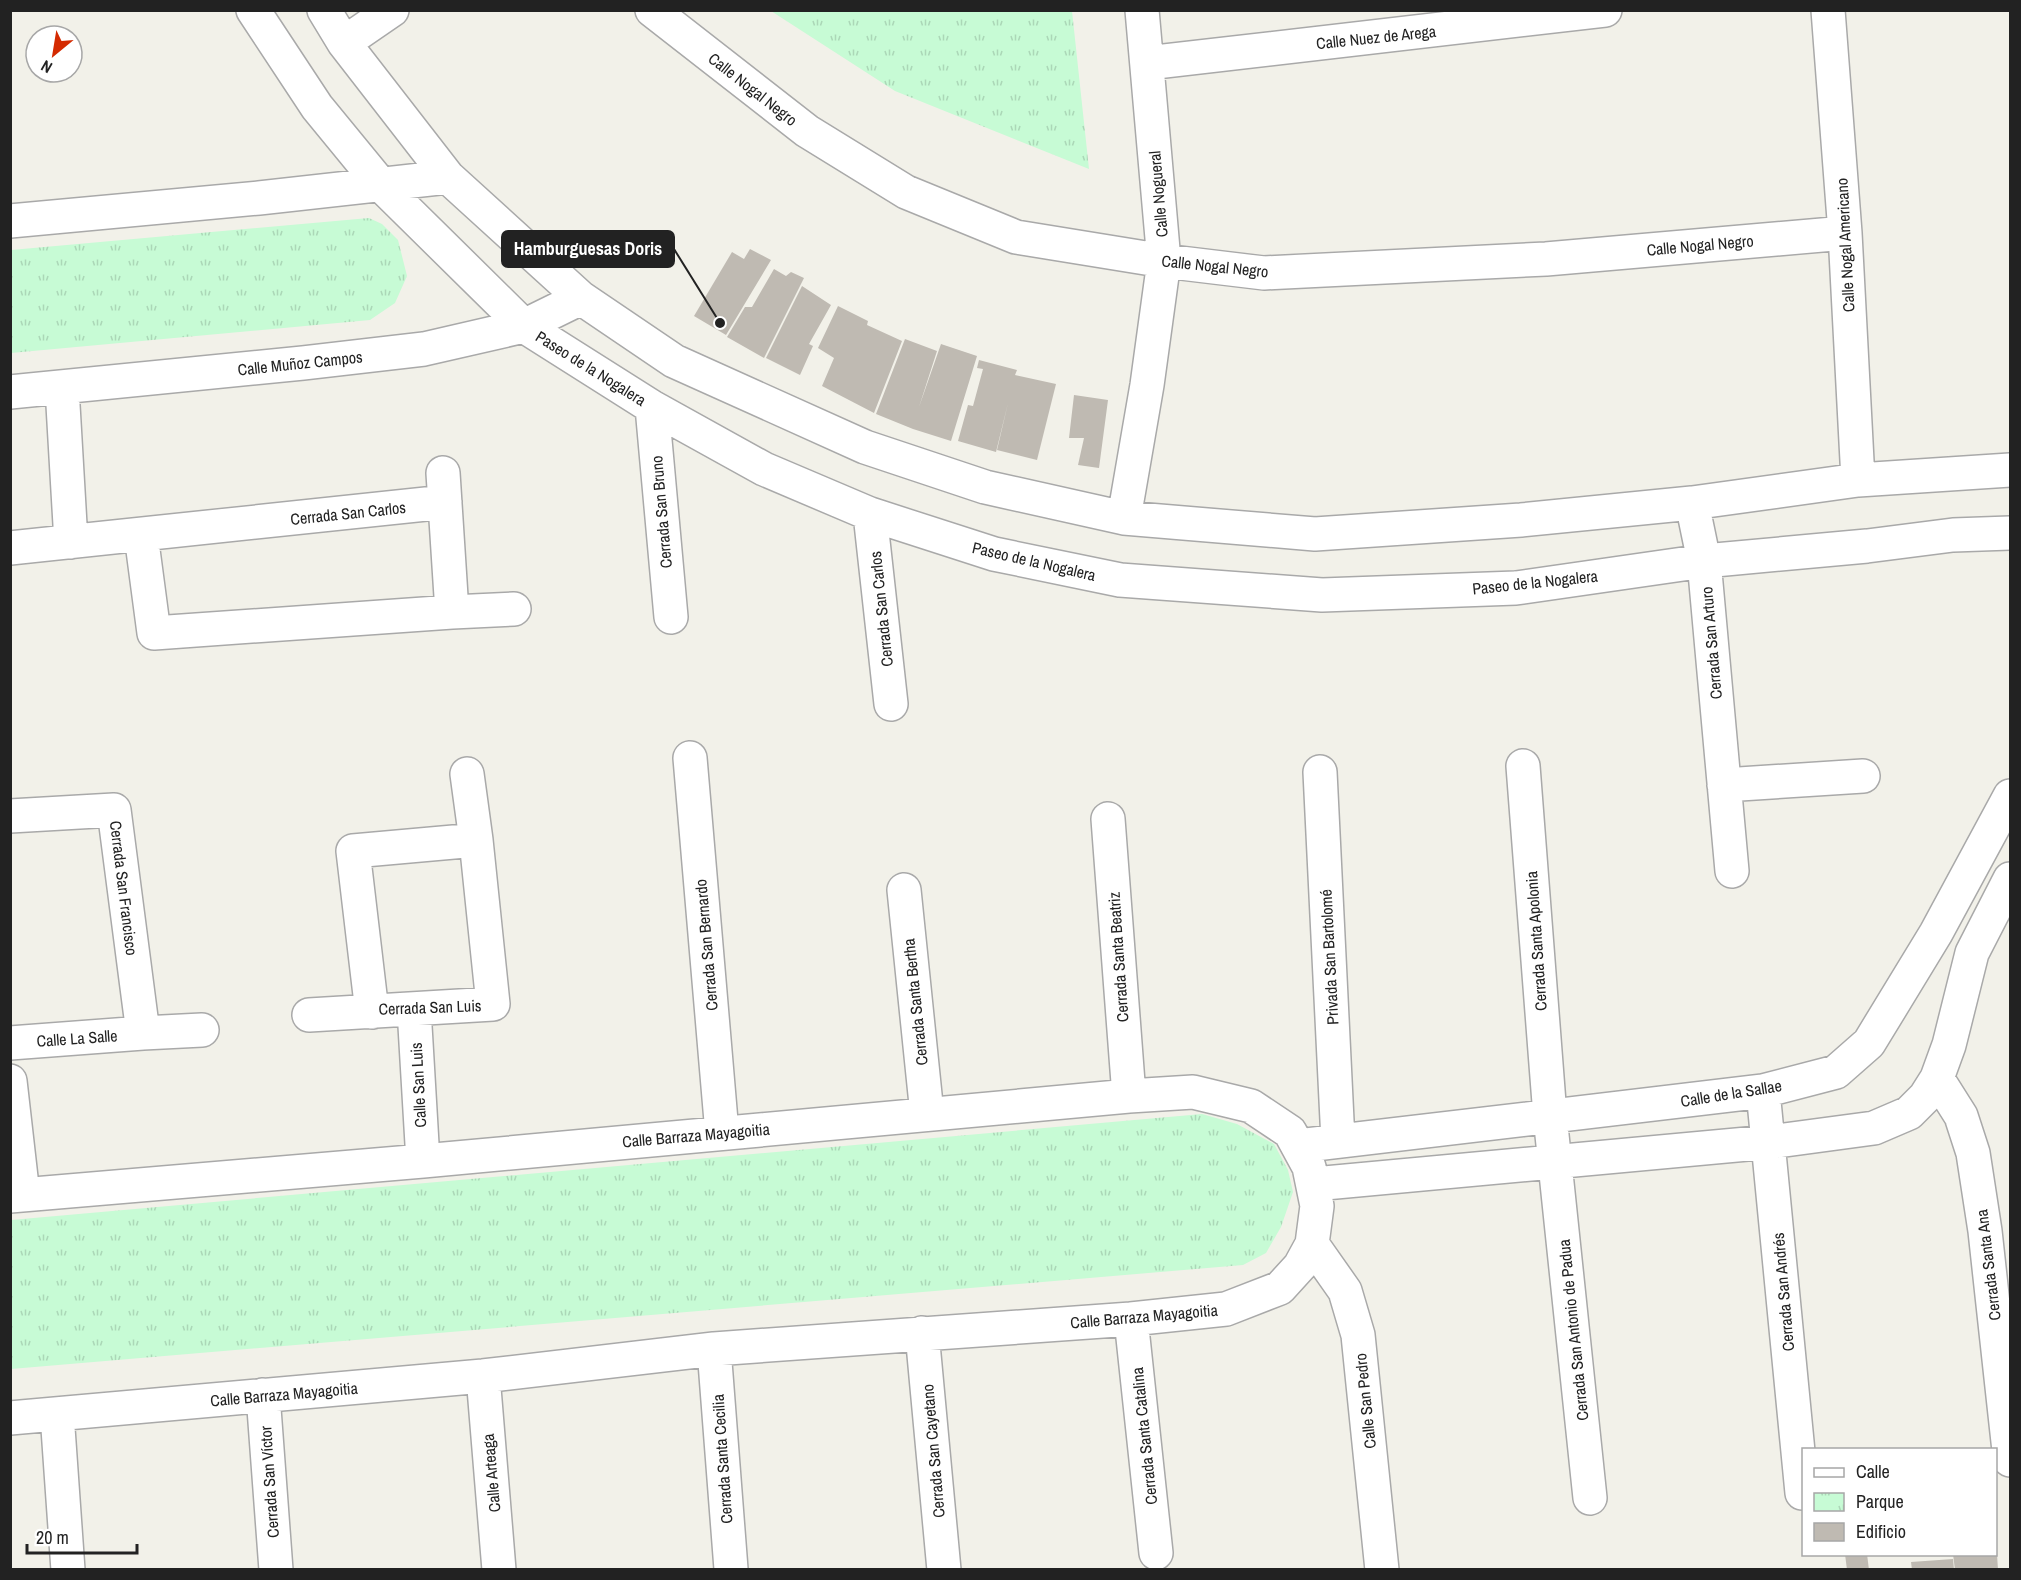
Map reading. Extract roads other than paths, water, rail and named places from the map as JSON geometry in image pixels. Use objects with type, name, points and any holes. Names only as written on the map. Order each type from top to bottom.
[{"type":"street","name":"Paseo de la Nogalera","points":[[253,10],[317,107],[381,184],[524,326],[652,407],[764,469],[870,514],[994,555],[1120,580],[1322,595],[1516,588],[1704,561],[1868,546],[1953,534],[2010,533]]},
{"type":"street","points":[[324,10],[345,43],[448,177],[581,298],[674,361],[866,447],[985,487],[1124,518],[1316,534],[1521,520],[1692,503],[1858,480],[2010,470]]},
{"type":"street","points":[[345,43],[392,10]]},
{"type":"street","name":"Calle Nogal Negro","points":[[652,10],[807,131],[906,192],[1016,237],[1164,261],[1264,273],[1546,259],[1845,233]]},
{"type":"street","name":"Calle Nogueral","points":[[1124,518],[1147,386],[1164,261],[1142,10]]},
{"type":"street","name":"Calle Nuez de Arega","points":[[1147,63],[1605,10]]},
{"type":"street","name":"Calle Nogal Americano","points":[[1828,10],[1845,233],[1858,480]]},
{"type":"street","points":[[10,221],[259,198],[448,177]]},
{"type":"street","name":"Calle Muñoz Campos","points":[[10,392],[424,349],[524,326],[581,298]]},
{"type":"street","points":[[62,388],[71,542]]},
{"type":"street","name":"Cerrada San Bruno","points":[[652,407],[671,617]]},
{"type":"street","name":"Cerrada San Carlos","points":[[10,548],[141,535],[444,488],[452,612]]},
{"type":"street","name":"Cerrada San Arturo","points":[[1692,503],[1704,561],[1732,870]]},
{"type":"street","name":"Cerrada San Carlos","points":[[870,514],[891,704]]},
{"type":"street","points":[[141,535],[154,633],[514,609]]},
{"type":"street","name":"Cerrada San Bernardo","points":[[690,758],[722,1133]]},
{"type":"street","name":"Cerrada Santa Apolonia","points":[[1523,766],[1555,1161]]},
{"type":"street","name":"Privada San Bartolomé","points":[[1320,772],[1338,1141]]},
{"type":"street","points":[[466,774],[476,840]]},
{"type":"street","points":[[1724,784],[1863,776]]},
{"type":"street","name":"Calle de la Sallae","points":[[1298,1146],[1763,1091],[1836,1072],[1869,1043],[1936,933],[2010,796]]},
{"type":"street","name":"Cerrada San Francisco","points":[[10,816],[114,810],[143,1033]]},
{"type":"street","name":"Cerrada Santa Beatriz","points":[[1108,819],[1129,1096]]},
{"type":"street","name":"Cerrada San Luis","points":[[476,840],[493,1004],[372,1012],[353,851],[476,840]]},
{"type":"street","points":[[1314,1184],[1769,1142],[1874,1128],[1909,1113],[1925,1097],[1937,1078],[1949,1045],[1972,953],[2010,879]]},
{"type":"street","name":"Cerrada Santa Bertha","points":[[904,890],[927,1114]]},
{"type":"street","points":[[1936,933],[1972,953]]},
{"type":"street","name":"Calle San Luis","points":[[414,1009],[423,1161]]},
{"type":"street","points":[[309,1015],[372,1012]]},
{"type":"street","name":"Calle La Salle","points":[[10,1043],[202,1030]]},
{"type":"street","name":"Cerrada Santa Ana","points":[[1937,1078],[1961,1116],[1973,1153],[1985,1231],[2010,1460]]},
{"type":"street","points":[[10,1081],[17,1195]]},
{"type":"street","name":"Cerrada San Andrés","points":[[1763,1091],[1802,1493]]},
{"type":"street","name":"Calle Barraza Mayagoitia","points":[[10,1418],[483,1376],[714,1349],[1131,1319],[1226,1309],[1280,1288],[1300,1266],[1312,1244],[1317,1206],[1309,1167],[1290,1132],[1251,1106],[1193,1092],[17,1195]]},
{"type":"street","name":"Cerrada San Antonio de Padua","points":[[1555,1161],[1590,1498]]},
{"type":"street","name":"Calle San Pedro","points":[[1312,1244],[1345,1291],[1358,1335],[1382,1569]]},
{"type":"street","name":"Cerrada Santa Catalina","points":[[1131,1319],[1156,1553]]},
{"type":"street","name":"Cerrada San Cayetano","points":[[922,1333],[944,1569]]},
{"type":"street","name":"Cerrada Santa Cecilia","points":[[714,1349],[731,1569]]},
{"type":"street","name":"Calle Arteaga","points":[[483,1376],[500,1569]]},
{"type":"street","name":"Cerrada San Víctor","points":[[263,1395],[276,1569]]},
{"type":"street","points":[[57,1414],[68,1569]]},
{"type":"place","name":"Hamburguesas Doris","points":[[720,323]]}]
